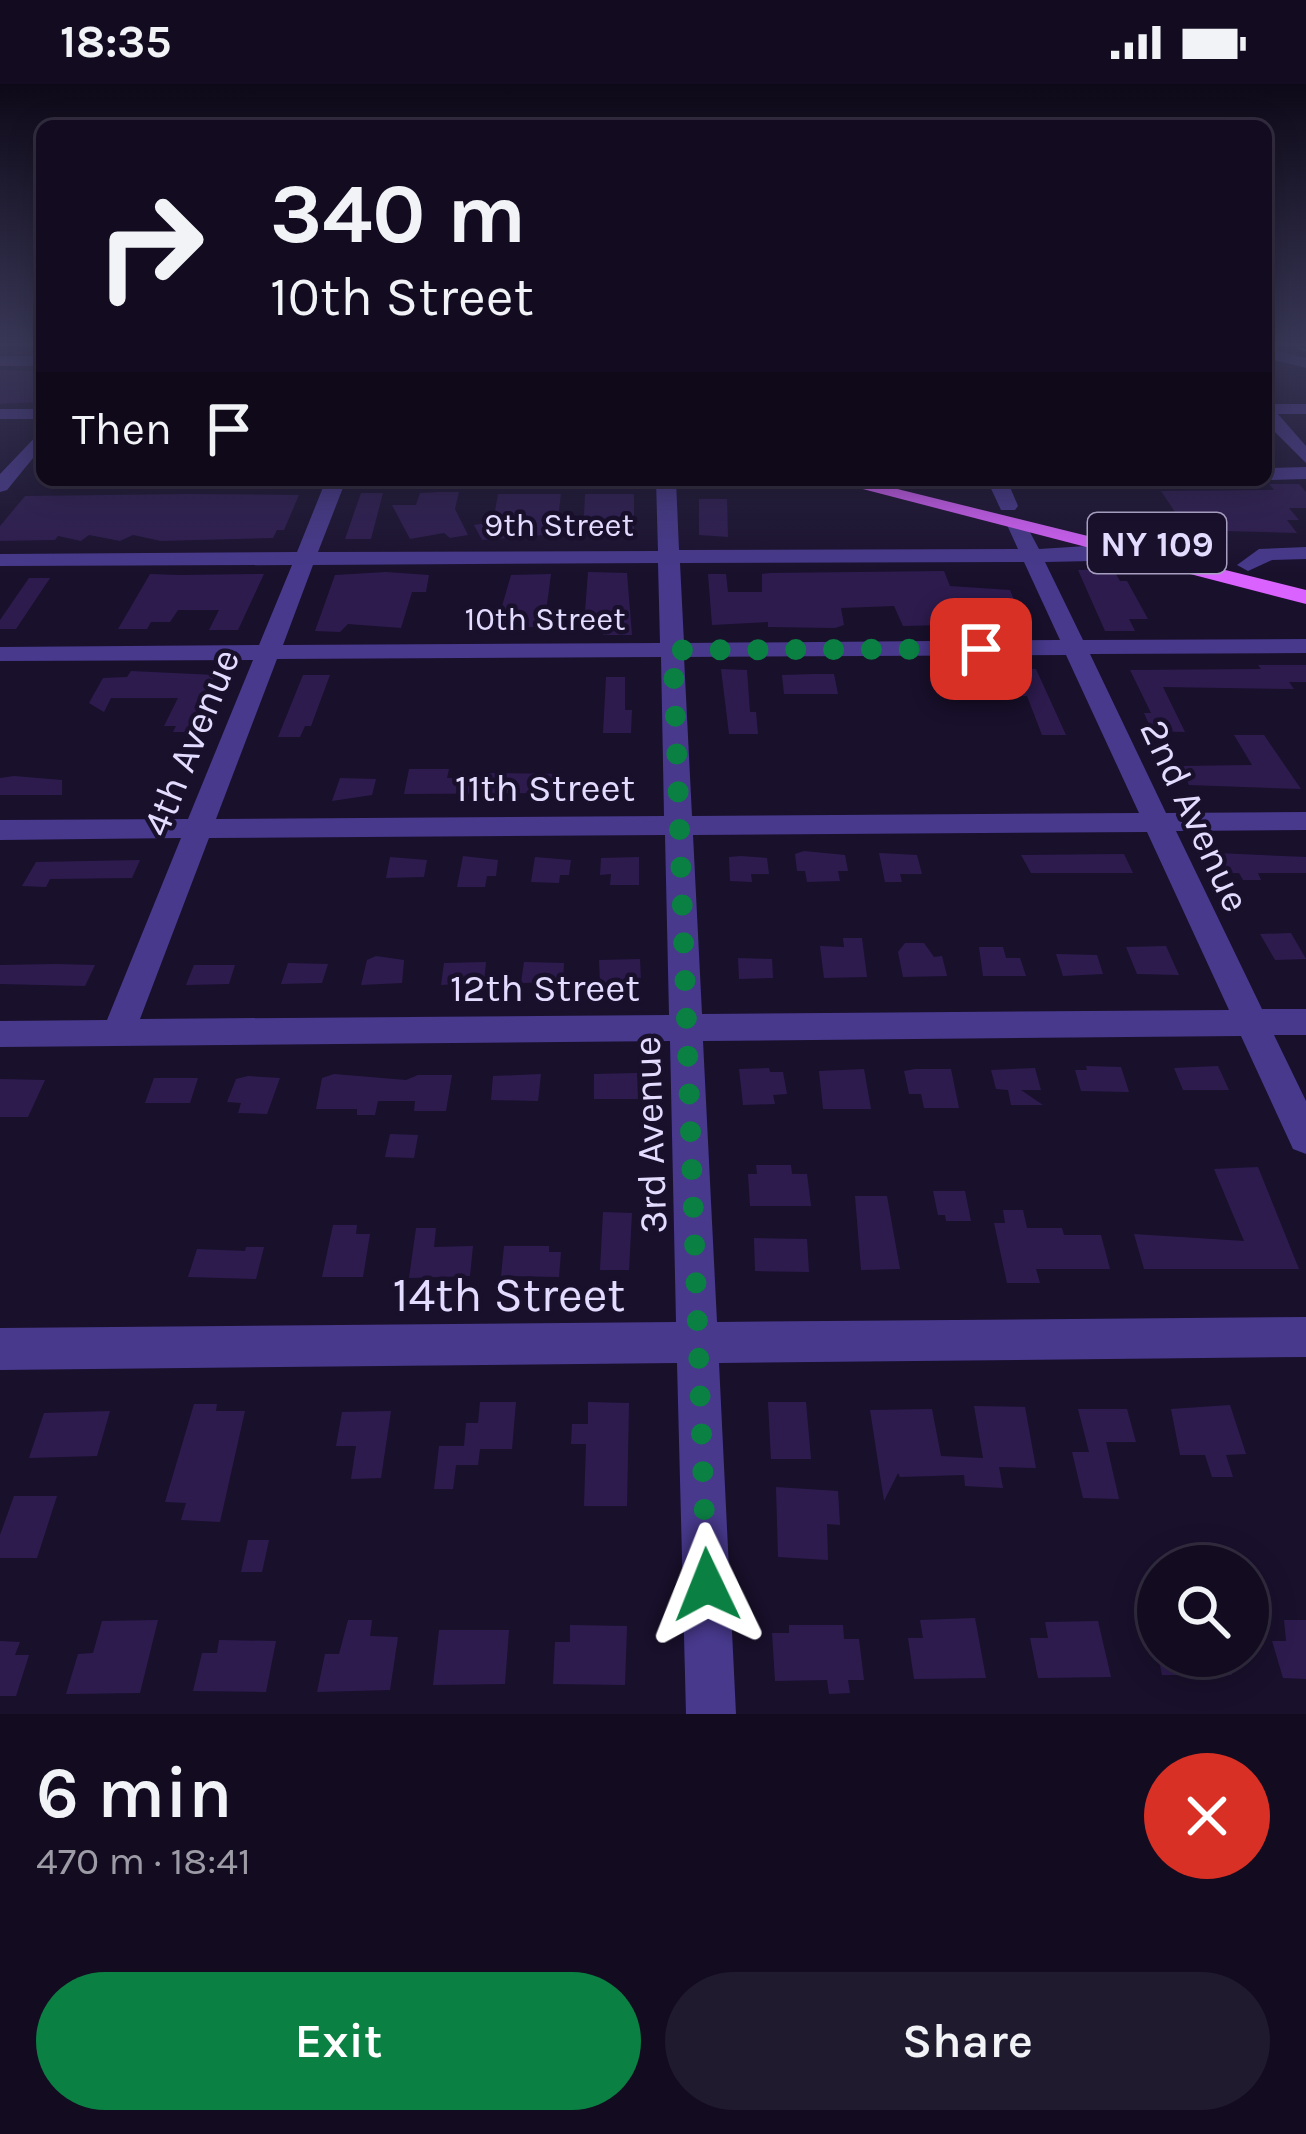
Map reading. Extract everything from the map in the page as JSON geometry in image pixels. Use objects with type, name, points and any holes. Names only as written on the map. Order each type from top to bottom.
[{"type":"main road","name":"NY 109","points":[[868,486],[1306,579]]},
{"type":"main road","name":"NY 109","points":[[919,486],[1118,550],[1306,597]]},
{"type":"street","points":[[1276,422],[1306,457]]},
{"type":"street","points":[[2,482],[36,442]]},
{"type":"street","points":[[1272,474],[1306,473]]},
{"type":"street","points":[[2,482],[36,480]]},
{"type":"street","name":"4th Avenue","points":[[118,1033],[334,486]]},
{"type":"street","name":"3rd Avenue","points":[[666,486],[711,1714]]},
{"type":"street","name":"2nd Avenue","points":[[1000,486],[1306,1138]]},
{"type":"street","name":"9th Street","points":[[0,560],[1118,550]]},
{"type":"street","points":[[1248,565],[1267,554],[1306,553]]},
{"type":"street","name":"10th Street","points":[[0,654],[1306,646]]},
{"type":"street","name":"11th Street","points":[[0,830],[1306,821]]},
{"type":"street","name":"12th Street","points":[[0,1034],[1306,1022]]},
{"type":"street","name":"14th Street","points":[[0,1349],[1306,1337]]},
{"type":"building","points":[[1272,484],[1299,484],[1306,492],[1306,508],[1289,508],[1299,520],[1287,520],[1297,533],[1187,530],[1161,491],[1274,490]]},
{"type":"building","points":[[459,492],[455,509],[468,535],[450,538],[444,533],[410,539],[392,505],[416,505],[420,493]]},
{"type":"building","points":[[361,493],[383,493],[371,539],[345,539]]},
{"type":"building","points":[[498,494],[561,494],[556,534],[482,540],[474,525],[493,522]]},
{"type":"building","points":[[585,494],[634,494],[634,536],[583,535]]},
{"type":"building","points":[[299,495],[284,530],[277,530],[273,538],[161,541],[133,535],[120,541],[89,535],[81,541],[58,536],[55,540],[0,541],[0,526],[25,496]]},
{"type":"building","points":[[699,499],[727,499],[728,537],[699,535]]},
{"type":"building","points":[[1113,569],[1120,581],[1127,581],[1148,619],[1129,619],[1135,631],[1105,631],[1078,570]]},
{"type":"building","points":[[944,571],[950,586],[1010,590],[1023,623],[903,626],[894,606],[841,608],[844,625],[835,628],[768,627],[768,622],[712,625],[708,574],[726,574],[728,592],[762,592],[762,574],[770,573]]},
{"type":"building","points":[[588,572],[627,573],[632,635],[603,635],[604,625],[584,625]]},
{"type":"building","points":[[150,574],[264,574],[238,630],[209,630],[219,610],[178,610],[170,622],[151,622],[147,629],[118,629]]},
{"type":"building","points":[[551,574],[544,627],[496,627],[511,575]]},
{"type":"building","points":[[335,575],[429,575],[426,592],[412,592],[401,628],[348,624],[340,632],[315,631]]},
{"type":"building","points":[[29,578],[50,578],[16,629],[0,629],[0,620]]},
{"type":"building","points":[[1258,665],[1306,665],[1306,682],[1289,682],[1294,689],[1163,687],[1185,732],[1152,731],[1144,713],[1151,713],[1130,670],[1261,669]]},
{"type":"building","points":[[942,667],[1036,669],[1066,735],[1042,735],[1027,696],[1001,696],[999,687],[944,688]]},
{"type":"building","points":[[721,669],[747,670],[750,712],[756,712],[758,734],[729,734]]},
{"type":"building","points":[[131,671],[215,675],[193,732],[173,732],[176,726],[164,726],[178,698],[111,698],[104,712],[89,703],[103,678],[127,677]]},
{"type":"building","points":[[834,674],[838,694],[784,694],[782,675]]},
{"type":"building","points":[[303,675],[330,675],[311,726],[305,726],[300,737],[278,737]]},
{"type":"building","points":[[606,677],[625,677],[631,733],[603,733]]},
{"type":"building","points":[[1234,735],[1264,735],[1301,789],[1189,785],[1180,766],[1252,765]]},
{"type":"building","points":[[409,769],[449,769],[447,778],[563,774],[561,793],[404,794]]},
{"type":"building","points":[[0,778],[62,780],[62,795],[0,795]]},
{"type":"building","points":[[340,778],[376,779],[372,795],[332,801]]},
{"type":"building","points":[[879,853],[917,855],[922,874],[900,874],[902,882],[885,882]]},
{"type":"building","points":[[1217,853],[1306,857],[1306,873],[1258,873],[1261,880],[1243,880],[1239,873],[1227,873]]},
{"type":"building","points":[[795,854],[845,855],[848,871],[838,871],[840,881],[807,882],[805,871],[797,871]]},
{"type":"building","points":[[1124,854],[1133,873],[1031,873],[1021,855]]},
{"type":"building","points":[[463,856],[498,860],[496,876],[487,876],[485,887],[457,887]]},
{"type":"building","points":[[390,857],[427,860],[424,877],[386,878]]},
{"type":"building","points":[[535,857],[571,860],[569,875],[560,875],[559,883],[531,882]]},
{"type":"building","points":[[639,857],[639,885],[610,885],[611,874],[600,875],[601,858]]},
{"type":"building","points":[[729,857],[767,858],[769,874],[751,874],[752,882],[730,881]]},
{"type":"building","points":[[140,860],[132,878],[50,879],[46,887],[22,886],[36,862]]},
{"type":"building","points":[[1291,933],[1306,959],[1275,960],[1260,934]]},
{"type":"building","points":[[843,938],[862,938],[867,977],[824,978],[820,946],[844,947]]},
{"type":"building","points":[[905,943],[924,943],[934,957],[942,956],[947,976],[903,977],[898,952]]},
{"type":"building","points":[[1166,946],[1179,975],[1137,974],[1126,947]]},
{"type":"building","points":[[979,947],[1003,947],[1006,958],[1020,958],[1026,976],[983,976]]},
{"type":"building","points":[[1056,954],[1097,955],[1103,974],[1063,976]]},
{"type":"building","points":[[376,956],[404,960],[402,983],[361,985],[367,960]]},
{"type":"building","points":[[738,958],[772,959],[773,978],[739,979]]},
{"type":"building","points":[[640,959],[641,982],[600,983],[599,960]]},
{"type":"building","points":[[486,962],[484,982],[441,985],[444,963]]},
{"type":"building","points":[[524,962],[564,963],[563,982],[521,983]]},
{"type":"building","points":[[288,963],[328,964],[322,983],[281,984]]},
{"type":"building","points":[[0,965],[95,965],[85,986],[0,984]]},
{"type":"building","points":[[194,965],[235,965],[229,984],[186,985]]},
{"type":"building","points":[[1086,1066],[1121,1067],[1129,1092],[1081,1091],[1075,1070],[1087,1070]]},
{"type":"building","points":[[1218,1066],[1229,1090],[1183,1090],[1174,1068]]},
{"type":"building","points":[[1035,1068],[1041,1090],[1021,1090],[1043,1105],[1011,1105],[1008,1090],[996,1089],[991,1070]]},
{"type":"building","points":[[739,1069],[783,1072],[787,1094],[773,1095],[775,1104],[743,1105]]},
{"type":"building","points":[[864,1069],[871,1109],[823,1109],[819,1071]]},
{"type":"building","points":[[951,1069],[959,1108],[924,1108],[921,1094],[909,1094],[904,1071]]},
{"type":"building","points":[[637,1073],[638,1099],[594,1099],[594,1074]]},
{"type":"building","points":[[334,1074],[406,1080],[418,1075],[452,1075],[446,1111],[414,1111],[415,1101],[378,1101],[375,1115],[357,1115],[357,1109],[316,1109],[322,1078]]},
{"type":"building","points":[[541,1074],[538,1101],[491,1100],[493,1076]]},
{"type":"building","points":[[154,1078],[198,1078],[190,1103],[145,1103]]},
{"type":"building","points":[[280,1078],[267,1114],[238,1113],[241,1103],[227,1102],[236,1079]]},
{"type":"building","points":[[0,1079],[45,1080],[28,1117],[0,1117]]},
{"type":"building","points":[[390,1134],[418,1135],[414,1158],[385,1157]]},
{"type":"building","points":[[756,1165],[791,1165],[792,1174],[807,1174],[811,1206],[750,1206],[748,1174],[757,1174]]},
{"type":"building","points":[[1258,1167],[1299,1269],[1144,1269],[1134,1234],[1244,1241],[1214,1169]]},
{"type":"building","points":[[933,1191],[965,1191],[971,1221],[946,1221],[945,1215],[938,1215]]},
{"type":"building","points":[[855,1196],[887,1196],[900,1269],[861,1270]]},
{"type":"building","points":[[1003,1210],[1023,1210],[1027,1228],[1101,1235],[1110,1269],[1036,1269],[1040,1283],[1007,1283],[994,1223],[1005,1223]]},
{"type":"building","points":[[603,1212],[632,1213],[629,1270],[600,1270]]},
{"type":"building","points":[[333,1225],[357,1225],[356,1234],[370,1234],[363,1277],[322,1277]]},
{"type":"building","points":[[416,1228],[436,1228],[434,1247],[473,1246],[470,1276],[409,1278]]},
{"type":"building","points":[[754,1238],[807,1239],[809,1272],[755,1271]]},
{"type":"building","points":[[504,1246],[549,1246],[549,1252],[561,1252],[559,1277],[501,1276]]},
{"type":"building","points":[[246,1247],[264,1247],[256,1279],[188,1277],[197,1249],[245,1251]]},
{"type":"building","points":[[480,1402],[516,1402],[512,1449],[480,1449],[478,1465],[456,1465],[453,1489],[434,1489],[439,1446],[464,1446],[466,1423],[478,1423]]},
{"type":"building","points":[[588,1402],[629,1403],[627,1506],[584,1506],[586,1444],[571,1444],[572,1424],[588,1424]]},
{"type":"building","points":[[768,1402],[806,1402],[811,1459],[771,1459]]},
{"type":"building","points":[[194,1404],[217,1404],[216,1411],[245,1411],[220,1522],[181,1520],[186,1503],[165,1502]]},
{"type":"building","points":[[1230,1405],[1246,1454],[1226,1455],[1233,1477],[1212,1477],[1205,1455],[1180,1455],[1171,1409]]},
{"type":"building","points":[[974,1406],[1025,1407],[1036,1468],[999,1467],[1003,1488],[965,1486],[964,1475],[900,1477],[898,1473],[884,1501],[870,1410],[932,1409],[941,1456],[983,1458]]},
{"type":"building","points":[[1078,1409],[1127,1409],[1136,1442],[1106,1442],[1119,1499],[1083,1498],[1072,1452],[1089,1452]]},
{"type":"building","points":[[110,1411],[97,1456],[29,1458],[44,1413]]},
{"type":"building","points":[[391,1411],[381,1478],[351,1479],[356,1446],[336,1446],[342,1412]]},
{"type":"building","points":[[776,1487],[838,1491],[840,1525],[827,1524],[828,1560],[778,1557]]},
{"type":"building","points":[[14,1496],[57,1496],[37,1558],[0,1558],[0,1535]]},
{"type":"building","points":[[248,1540],[269,1540],[262,1572],[241,1572]]},
{"type":"building","points":[[975,1618],[986,1678],[914,1679],[908,1638],[923,1638],[920,1620]]},
{"type":"building","points":[[158,1620],[140,1693],[66,1694],[78,1654],[93,1653],[102,1621]]},
{"type":"building","points":[[348,1620],[372,1620],[370,1636],[398,1637],[390,1690],[317,1692],[325,1654],[339,1654]]},
{"type":"building","points":[[1284,1620],[1306,1620],[1306,1679],[1283,1678],[1272,1641],[1286,1641]]},
{"type":"building","points":[[1098,1621],[1111,1677],[1038,1678],[1030,1638],[1048,1638],[1045,1622]]},
{"type":"building","points":[[570,1625],[627,1626],[625,1685],[553,1684],[555,1642],[570,1642]]},
{"type":"building","points":[[789,1625],[843,1625],[844,1639],[859,1639],[864,1680],[848,1680],[850,1693],[829,1694],[827,1680],[775,1681],[772,1633],[789,1633]]},
{"type":"building","points":[[439,1630],[509,1630],[505,1684],[433,1685]]},
{"type":"building","points":[[219,1640],[276,1641],[266,1692],[193,1691],[202,1653],[217,1653]]},
{"type":"building","points":[[0,1641],[20,1642],[15,1655],[29,1655],[16,1696],[0,1696]]},
{"type":"route","points":[[707,1585],[673,650],[981,649]]}]
